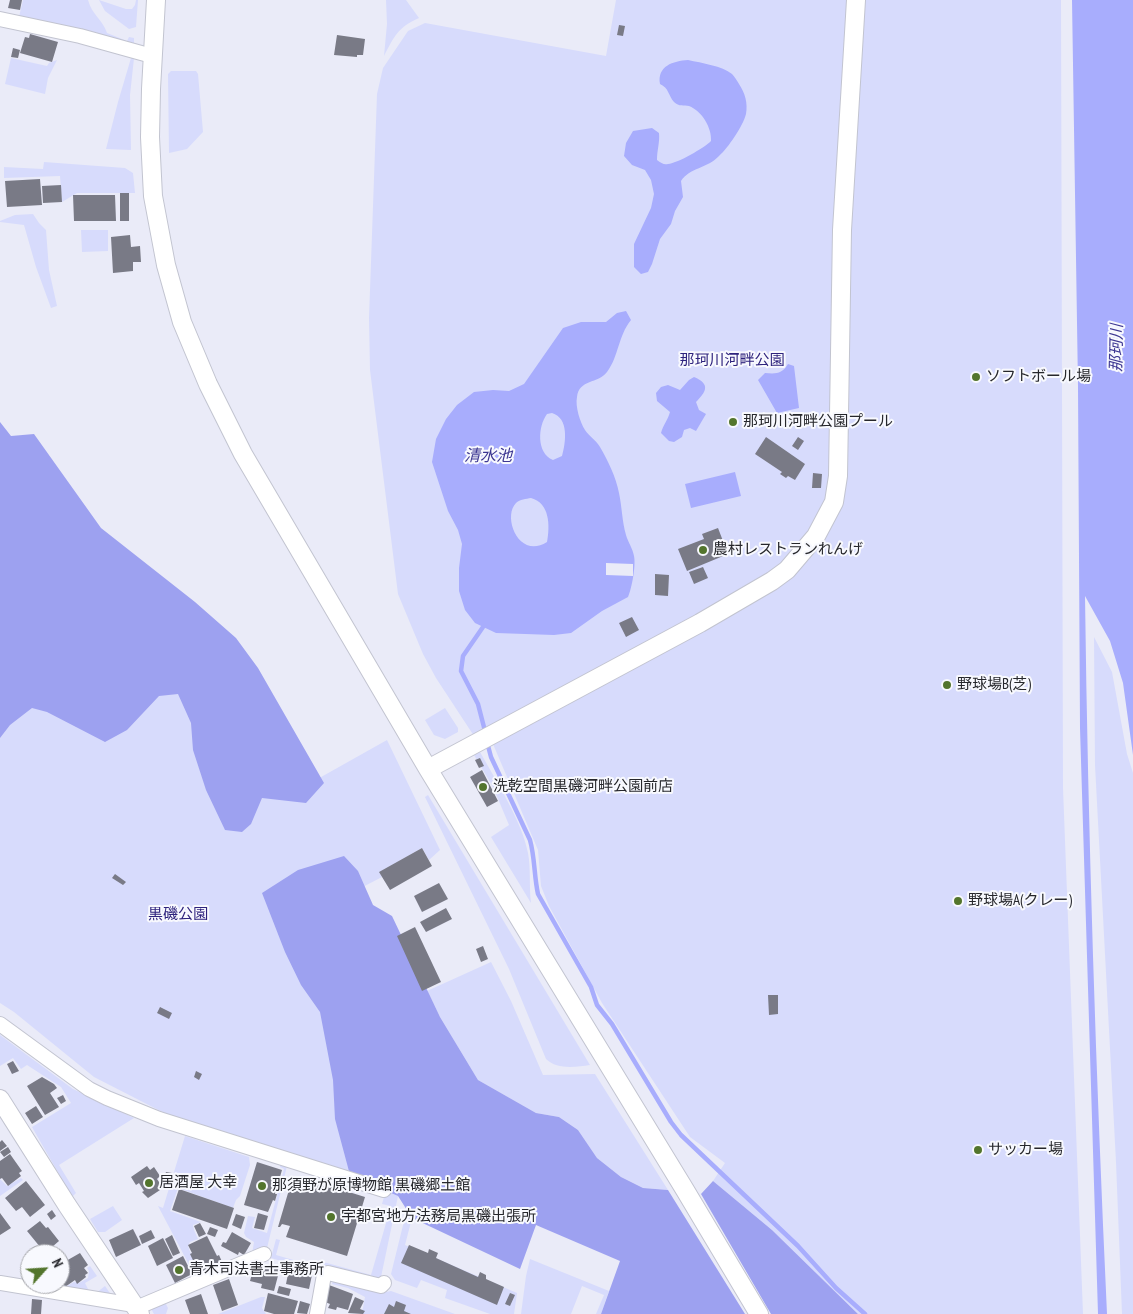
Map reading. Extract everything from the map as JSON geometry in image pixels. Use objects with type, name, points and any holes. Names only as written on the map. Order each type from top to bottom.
[{"type":"street","points":[[156,0],[152,56],[150,137],[153,196],[166,265],[182,322],[208,384],[243,454],[428,769],[759,1314]]},
{"type":"street","points":[[428,769],[691,627],[772,581],[787,570],[816,536],[826,520],[834,502],[838,476],[842,230],[856,0]]},
{"type":"street","points":[[0,19],[80,36],[152,56]]},
{"type":"street","points":[[0,1024],[89,1088],[107,1098],[159,1119],[384,1190]]},
{"type":"street","points":[[0,1099],[67,1205],[137,1309]]},
{"type":"street","points":[[0,1283],[137,1309],[264,1254]]},
{"type":"street","points":[[316,1314],[324,1275],[328,1273],[381,1286],[384,1283]]},
{"type":"green space","points":[[23,0],[88,0],[92,10],[103,24],[107,33],[127,41],[129,37],[134,38],[134,46],[19,17]]},
{"type":"green space","points":[[99,0],[126,9],[132,9],[136,0],[138,0],[136,27],[129,29],[105,11]]},
{"type":"green space","points":[[386,0],[406,0],[419,18],[406,25],[397,33],[384,56],[387,24]]},
{"type":"green space","name":"那珂川河畔公園","points":[[616,0],[1061,0],[1063,788],[1083,1314],[858,1314],[772,1230],[713,1181],[725,1163],[690,1137],[602,1003],[549,906],[541,886],[538,850],[493,744],[474,736],[436,678],[423,654],[398,594],[370,370],[369,318],[377,94],[383,68],[408,31],[425,23],[606,56]]},
{"type":"green space","points":[[11,58],[47,66],[49,63],[57,60],[48,78],[45,94],[5,84]]},
{"type":"green space","points":[[131,58],[134,58],[130,95],[131,150],[106,149],[118,102]]},
{"type":"green space","points":[[171,71],[196,71],[198,74],[203,132],[187,149],[169,153],[168,74]]},
{"type":"green space","points":[[44,162],[125,168],[133,173],[135,193],[77,193],[62,202],[60,176],[4,178],[4,167],[43,169]]},
{"type":"green space","points":[[33,214],[46,230],[49,270],[57,306],[51,308],[36,267],[24,225],[0,222],[15,215]]},
{"type":"green space","points":[[81,230],[108,230],[108,251],[82,252]]},
{"type":"green space","name":"黒磯公園","points":[[0,439],[314,781],[387,740],[440,850],[429,860],[422,848],[380,872],[382,877],[355,891],[390,1185],[176,1119],[94,1077],[14,1012],[0,1003]]},
{"type":"green space","points":[[1094,637],[1112,672],[1127,754],[1133,773],[1133,1314],[1122,1314],[1095,765]]},
{"type":"green space","points":[[445,708],[458,728],[458,732],[445,739],[434,735],[425,720]]},
{"type":"green space","points":[[480,752],[508,801],[525,841],[529,859],[531,903],[491,837],[509,825],[493,787],[474,755]]},
{"type":"green space","points":[[428,795],[590,1065],[561,1066],[546,1059],[509,969],[425,797]]},
{"type":"green space","points":[[491,962],[511,1001],[543,1075],[595,1074],[668,1190],[643,1188],[621,1177],[597,1158],[578,1130],[559,1117],[536,1113],[478,1080],[440,1017],[427,991]]},
{"type":"green space","points":[[0,1035],[73,1089],[134,1118],[59,1165],[76,1193],[72,1197],[32,1127],[71,1103],[61,1087],[27,1065],[21,1069],[13,1058],[0,1066]]},
{"type":"green space","points":[[185,1136],[249,1157],[250,1165],[240,1196],[233,1208],[178,1188],[170,1211],[201,1222],[193,1225],[198,1239],[190,1242],[188,1246],[198,1274],[195,1276],[158,1206],[163,1208]]},
{"type":"green space","points":[[280,1164],[287,1166],[267,1248],[252,1254],[254,1242],[246,1237],[244,1233],[248,1216],[255,1217],[252,1228],[267,1233],[284,1169],[280,1167]]},
{"type":"green space","points":[[21,1178],[23,1180],[0,1196],[0,1179],[7,1186]]},
{"type":"green space","points":[[386,1190],[398,1196],[379,1280],[320,1266],[318,1272],[271,1258],[276,1239],[280,1240],[276,1255],[314,1266],[316,1260],[371,1275],[391,1206],[382,1204]]},
{"type":"green space","points":[[113,1206],[122,1220],[105,1232],[98,1232],[90,1219]]},
{"type":"green space","points":[[407,1209],[412,1218],[405,1245],[517,1293],[514,1314],[490,1314],[445,1298],[447,1290],[421,1280],[417,1288],[395,1280],[391,1274]]},
{"type":"green space","points":[[530,1259],[609,1291],[601,1314],[596,1314],[604,1295],[582,1286],[571,1314],[521,1314]]},
{"type":"green space","points":[[90,1266],[97,1276],[85,1283],[89,1291],[96,1293],[105,1286],[112,1296],[70,1289],[70,1284],[74,1282],[79,1283],[88,1278],[89,1271],[87,1268]]},
{"type":"green space","points":[[334,1278],[386,1292],[391,1291],[455,1314],[360,1314],[365,1297],[348,1288],[332,1284]]},
{"type":"green space","points":[[265,1297],[262,1308],[266,1314],[218,1314]]},
{"type":"green space","points":[[165,1302],[168,1308],[166,1314],[154,1314],[150,1307]]},
{"type":"shaded area","points":[[0,422],[11,436],[34,434],[101,528],[195,602],[236,638],[258,668],[324,783],[306,803],[262,798],[251,824],[242,832],[225,830],[206,790],[193,750],[191,723],[178,694],[159,696],[127,730],[105,742],[47,712],[32,708],[10,725],[0,738]]},
{"type":"shaded area","points":[[344,856],[358,871],[373,905],[392,916],[440,1017],[478,1080],[536,1113],[559,1117],[578,1130],[597,1158],[621,1177],[643,1188],[668,1190],[745,1314],[601,1314],[620,1261],[536,1225],[520,1269],[412,1218],[398,1196],[350,1175],[335,1119],[333,1080],[320,1012],[301,985],[285,952],[262,893],[298,870]]},
{"type":"shaded area","points":[[713,1181],[772,1230],[858,1314],[771,1314],[701,1194]]},
{"type":"water","name":"那珂川","points":[[1072,0],[1133,0],[1133,755],[1123,683],[1110,641],[1085,596],[1093,955],[1107,1314],[1098,1314],[1080,728],[1078,387]]},
{"type":"water","points":[[688,60],[717,67],[732,74],[744,95],[747,106],[746,114],[739,130],[723,152],[715,160],[689,173],[681,181],[683,197],[675,211],[671,224],[660,239],[648,272],[641,274],[634,267],[634,244],[651,208],[654,194],[651,180],[645,170],[632,165],[624,156],[626,143],[633,131],[652,128],[659,133],[657,160],[662,164],[667,164],[691,155],[711,141],[710,131],[702,116],[694,108],[676,104],[660,84],[661,73],[667,66],[672,63]]},
{"type":"water","name":"清水池","points":[[626,311],[631,320],[623,333],[611,366],[603,376],[581,387],[578,391],[577,405],[583,427],[600,447],[618,487],[625,530],[633,551],[634,560],[633,576],[628,597],[602,611],[571,633],[554,635],[496,633],[475,623],[465,610],[459,591],[462,544],[458,530],[448,511],[432,462],[436,439],[446,419],[457,405],[474,392],[509,391],[524,384],[563,328],[581,322],[606,322],[617,313]],"holes":[[[552,413],[561,420],[565,431],[565,444],[562,456],[553,460],[547,457],[541,446],[540,439],[544,419],[547,414]],[[531,498],[542,505],[548,522],[547,542],[537,546],[528,545],[521,541],[512,526],[512,509],[516,503]]]},
{"type":"water","points":[[788,364],[794,366],[799,408],[777,413],[758,380],[765,373],[781,372]]},
{"type":"water","points":[[694,377],[705,385],[704,392],[696,402],[699,410],[706,414],[696,431],[690,428],[684,430],[682,437],[674,442],[669,441],[661,433],[670,412],[657,401],[656,393],[661,387],[668,385],[680,390]]},
{"type":"water","points":[[735,472],[741,496],[691,508],[685,484]]},
{"type":"pier","points":[[606,563],[633,564],[633,576],[606,575]]},
{"type":"building","points":[[10,0],[22,0],[20,10],[8,8]]},
{"type":"building","points":[[619,25],[625,26],[623,36],[617,35]]},
{"type":"building","points":[[30,34],[58,42],[52,62],[20,53],[25,37],[29,38]]},
{"type":"building","points":[[337,35],[365,39],[363,55],[357,55],[357,57],[334,55]]},
{"type":"building","points":[[13,48],[20,50],[18,58],[11,57]]},
{"type":"building","points":[[40,179],[42,205],[7,207],[5,181]]},
{"type":"building","points":[[61,185],[62,202],[43,203],[42,186]]},
{"type":"building","points":[[120,193],[129,193],[129,221],[120,221]]},
{"type":"building","points":[[73,195],[115,195],[116,221],[74,221]]},
{"type":"building","points":[[130,235],[131,247],[140,246],[141,262],[133,262],[133,271],[113,273],[111,237]]},
{"type":"building","points":[[766,437],[805,464],[795,480],[788,476],[786,478],[780,474],[782,472],[755,454]]},
{"type":"building","points":[[798,437],[804,441],[798,450],[792,446]]},
{"type":"building","points":[[813,473],[822,474],[821,488],[812,488]]},
{"type":"building","points":[[718,528],[728,554],[687,571],[678,549],[704,539],[702,534]]},
{"type":"building","points":[[703,567],[708,578],[694,584],[689,572]]},
{"type":"building","points":[[655,574],[669,575],[668,596],[655,595]]},
{"type":"building","points":[[632,617],[639,630],[626,637],[619,623]]},
{"type":"building","points":[[480,758],[484,766],[479,768],[475,760]]},
{"type":"building","points":[[482,770],[498,801],[487,807],[470,777]]},
{"type":"building","points":[[422,848],[432,866],[390,890],[379,872]]},
{"type":"building","points":[[115,874],[126,882],[123,885],[112,878]]},
{"type":"building","points":[[439,883],[448,899],[422,912],[414,896]]},
{"type":"building","points":[[446,908],[452,919],[426,932],[420,922]]},
{"type":"building","points":[[415,927],[441,982],[422,991],[397,936]]},
{"type":"building","points":[[483,946],[488,959],[481,962],[476,949]]},
{"type":"building","points":[[768,995],[778,995],[778,1014],[769,1015]]},
{"type":"building","points":[[160,1007],[172,1013],[169,1019],[157,1013]]},
{"type":"building","points":[[13,1061],[19,1071],[12,1074],[7,1064]]},
{"type":"building","points":[[196,1071],[202,1074],[199,1080],[194,1077]]},
{"type":"building","points":[[42,1077],[57,1088],[50,1093],[59,1107],[45,1115],[27,1086]]},
{"type":"building","points":[[63,1095],[66,1101],[61,1104],[57,1098]]},
{"type":"building","points":[[36,1106],[43,1117],[32,1124],[25,1113]]},
{"type":"building","points":[[2,1140],[7,1146],[0,1151],[0,1142]]},
{"type":"building","points":[[8,1147],[11,1152],[4,1157],[0,1152]]},
{"type":"building","points":[[10,1154],[22,1171],[19,1173],[21,1176],[8,1186],[2,1178],[0,1179],[0,1161]]},
{"type":"building","points":[[257,1162],[282,1170],[275,1194],[277,1194],[275,1201],[273,1200],[268,1212],[244,1205]]},
{"type":"building","points":[[147,1166],[150,1170],[154,1167],[160,1176],[157,1179],[163,1188],[148,1198],[142,1192],[144,1191],[139,1183],[136,1185],[131,1177]]},
{"type":"building","points":[[166,1172],[172,1173],[169,1182],[163,1180]]},
{"type":"building","points":[[291,1177],[295,1178],[292,1188],[300,1191],[304,1178],[365,1197],[347,1256],[286,1237],[290,1226],[282,1224],[278,1227],[291,1183],[289,1183]]},
{"type":"building","points":[[26,1181],[45,1205],[30,1217],[22,1207],[16,1211],[5,1198]]},
{"type":"building","points":[[179,1189],[234,1208],[227,1229],[172,1210]]},
{"type":"building","points":[[52,1210],[56,1216],[51,1220],[47,1214]]},
{"type":"building","points":[[0,1213],[11,1228],[0,1235]]},
{"type":"building","points":[[258,1213],[268,1216],[264,1230],[254,1228]]},
{"type":"building","points":[[236,1214],[245,1217],[241,1229],[232,1225]]},
{"type":"building","points":[[40,1221],[46,1228],[48,1227],[59,1241],[56,1244],[38,1244],[27,1231]]},
{"type":"building","points":[[200,1223],[206,1234],[199,1237],[194,1226]]},
{"type":"building","points":[[210,1227],[218,1230],[215,1237],[207,1234]]},
{"type":"building","points":[[133,1229],[141,1245],[116,1257],[109,1240]]},
{"type":"building","points":[[151,1230],[155,1238],[142,1244],[139,1236]]},
{"type":"building","points":[[232,1232],[251,1243],[244,1255],[239,1252],[238,1255],[221,1246],[223,1242],[226,1243]]},
{"type":"building","points":[[172,1235],[180,1253],[173,1256],[165,1239]]},
{"type":"building","points":[[207,1236],[223,1264],[200,1275],[188,1245]]},
{"type":"building","points":[[163,1238],[173,1258],[157,1266],[148,1246]]},
{"type":"building","points":[[409,1245],[428,1253],[429,1249],[438,1253],[436,1258],[478,1277],[480,1272],[486,1275],[486,1279],[504,1287],[497,1305],[401,1263]]},
{"type":"building","points":[[80,1253],[88,1265],[84,1268],[88,1273],[85,1275],[86,1277],[77,1284],[75,1280],[70,1284],[70,1259]]},
{"type":"building","points":[[183,1256],[192,1274],[175,1283],[166,1265]]},
{"type":"building","points":[[261,1263],[280,1268],[274,1291],[261,1288],[262,1284],[250,1281],[254,1266],[260,1267]]},
{"type":"building","points":[[289,1269],[312,1275],[309,1289],[286,1284]]},
{"type":"building","points":[[229,1279],[238,1305],[222,1311],[213,1285]]},
{"type":"building","points":[[329,1285],[353,1294],[348,1310],[337,1307],[336,1310],[328,1308],[330,1304],[325,1302]]},
{"type":"building","points":[[279,1286],[291,1289],[289,1296],[277,1293]]},
{"type":"building","points":[[268,1293],[298,1301],[294,1314],[274,1314],[264,1311]]},
{"type":"building","points":[[510,1293],[515,1295],[510,1306],[505,1304]]},
{"type":"building","points":[[201,1294],[208,1314],[190,1314],[185,1300]]},
{"type":"building","points":[[355,1297],[364,1301],[360,1309],[365,1311],[363,1314],[348,1313]]},
{"type":"building","points":[[32,1299],[42,1300],[41,1314],[31,1314]]},
{"type":"building","points":[[300,1301],[310,1304],[307,1314],[297,1313]]},
{"type":"building","points":[[396,1301],[406,1305],[404,1311],[411,1314],[384,1314],[389,1304],[394,1307]]},
{"type":"waterway","points":[[483,627],[463,656],[461,671],[478,704],[486,735]]},
{"type":"waterway","points":[[487,742],[491,757],[530,840],[538,894],[591,987],[597,1005],[612,1024],[671,1122],[681,1135],[798,1246],[836,1288],[865,1314]]},
{"type":"place","name":"ソフトボール場","points":[[976,377]]},
{"type":"place","name":"那珂川河畔公園プール","points":[[733,422]]},
{"type":"place","name":"農村レストランれんげ","points":[[703,550]]},
{"type":"place","name":"野球場B(芝)","points":[[947,685]]},
{"type":"place","name":"洗乾空間黒磯河畔公園前店","points":[[483,787]]},
{"type":"place","name":"野球場A(クレー)","points":[[958,901]]},
{"type":"place","name":"サッカー場","points":[[978,1150]]},
{"type":"place","name":"居酒屋 大幸","points":[[149,1183]]},
{"type":"place","name":"那須野が原博物館 黒磯郷土館","points":[[262,1186]]},
{"type":"place","name":"宇都宮地方法務局黒磯出張所","points":[[331,1217]]},
{"type":"place","name":"青木司法書士事務所","points":[[179,1270]]}]
